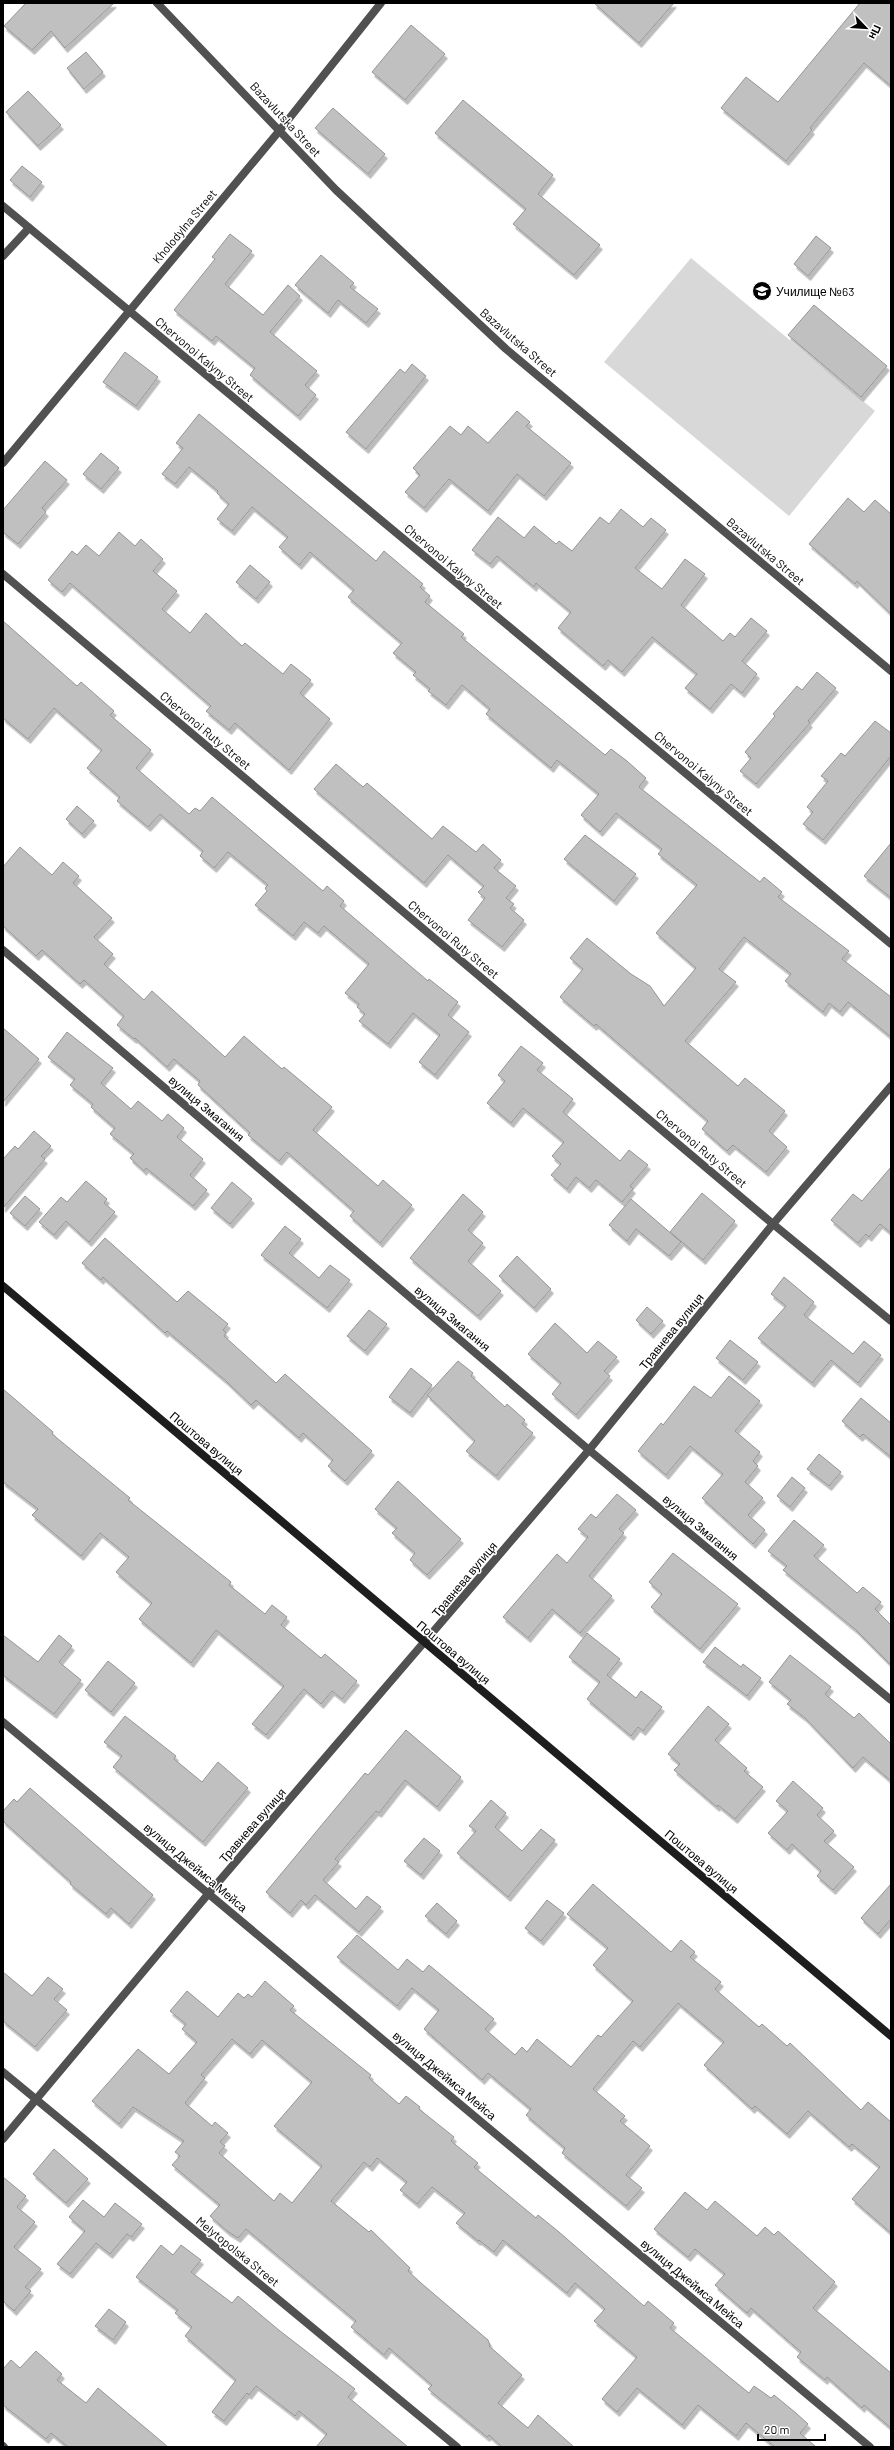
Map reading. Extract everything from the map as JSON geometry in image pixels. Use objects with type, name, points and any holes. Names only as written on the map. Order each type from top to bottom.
[{"type":"street","name":"Bazavlutska Street","points":[[156,3],[280,130],[336,190],[506,349],[891,672]]},
{"type":"street","name":"Kholodylna Street","points":[[3,463],[280,130],[381,3]]},
{"type":"street","name":"Chervonoi Kalyny Street","points":[[3,206],[891,944]]},
{"type":"street","points":[[3,256],[29,228]]},
{"type":"street","name":"Chervonoi Ruty Street","points":[[3,574],[773,1224],[891,1321]]},
{"type":"street","name":"вулиця Змагання","points":[[3,950],[589,1450],[891,1700]]},
{"type":"street","name":"Травнева вулиця","points":[[3,2139],[209,1893],[589,1450],[773,1224],[891,1086]]},
{"type":"street","name":"Поштова вулиця","points":[[3,1286],[891,2036]]},
{"type":"street","name":"вулиця Джеймса Мейса","points":[[3,1722],[870,2447]]},
{"type":"street","name":"Melytopolska Street","points":[[3,2072],[35,2100],[457,2447]]},
{"type":"shaded area","points":[[691,258],[875,411],[789,516],[604,362]]},
{"type":"building","points":[[26,3],[114,3],[65,48],[51,31],[32,50],[4,26]]},
{"type":"building","points":[[594,3],[674,3],[639,43]]},
{"type":"building","points":[[860,3],[891,3],[891,86],[864,63],[810,128],[812,130],[786,161],[721,108],[746,77],[778,102]]},
{"type":"building","points":[[411,25],[445,54],[405,100],[372,72]]},
{"type":"building","points":[[86,52],[103,72],[84,89],[67,68]]},
{"type":"building","points":[[28,91],[61,125],[38,146],[6,112]]},
{"type":"building","points":[[463,100],[553,175],[538,194],[600,245],[574,275],[513,224],[526,209],[435,133]]},
{"type":"building","points":[[333,108],[385,154],[368,174],[315,128]]},
{"type":"building","points":[[22,166],[42,182],[30,197],[10,180]]},
{"type":"building","points":[[230,234],[252,251],[225,284],[263,315],[288,285],[300,296],[270,332],[317,371],[305,385],[316,395],[298,416],[250,375],[255,368],[216,336],[212,341],[174,310],[215,259],[212,257]]},
{"type":"building","points":[[816,236],[831,248],[808,276],[794,264]]},
{"type":"building","points":[[321,255],[354,283],[350,287],[378,309],[366,323],[338,300],[328,313],[295,285]]},
{"type":"building","points":[[814,305],[887,366],[861,397],[788,335]]},
{"type":"building","points":[[125,352],[158,377],[136,406],[103,382]]},
{"type":"building","points":[[412,364],[426,376],[366,449],[346,432],[400,369],[405,373]]},
{"type":"building","points":[[517,411],[530,422],[526,426],[571,463],[544,496],[517,474],[488,511],[449,479],[424,508],[405,492],[420,475],[413,468],[450,426],[461,435],[468,426],[488,443]]},
{"type":"building","points":[[199,414],[376,561],[384,551],[423,584],[420,587],[430,596],[425,602],[464,634],[461,637],[605,755],[611,749],[627,761],[646,778],[639,787],[760,882],[764,877],[782,892],[778,897],[849,951],[842,959],[891,997],[891,1037],[848,1002],[840,1012],[829,1003],[823,1012],[785,981],[791,974],[744,937],[719,969],[736,982],[685,1041],[738,1086],[745,1078],[785,1111],[769,1131],[787,1147],[766,1172],[733,1145],[727,1151],[702,1129],[708,1121],[596,1024],[594,1026],[560,997],[583,969],[570,958],[587,938],[631,974],[650,986],[664,1006],[696,968],[656,933],[697,885],[658,854],[662,849],[616,813],[600,832],[581,815],[599,794],[557,760],[551,768],[486,714],[490,709],[462,685],[446,705],[428,691],[430,689],[413,675],[416,672],[393,653],[402,643],[348,597],[354,590],[310,552],[299,565],[279,547],[288,537],[252,507],[232,531],[217,519],[229,504],[217,493],[218,491],[189,467],[175,484],[162,474],[183,448],[176,443]]},
{"type":"building","points":[[101,453],[119,468],[101,489],[83,474]]},
{"type":"building","points":[[45,461],[67,480],[42,508],[46,512],[18,544],[3,532],[3,510]]},
{"type":"building","points":[[848,498],[864,512],[875,500],[891,514],[891,614],[857,581],[855,584],[809,544]]},
{"type":"building","points":[[621,509],[643,527],[651,518],[666,530],[635,568],[662,589],[685,559],[705,574],[681,605],[723,641],[730,633],[735,637],[751,618],[767,631],[742,661],[757,674],[742,693],[731,684],[710,709],[685,688],[697,674],[652,637],[622,672],[608,660],[603,666],[558,628],[571,612],[536,583],[534,587],[497,556],[490,564],[472,550],[498,517],[524,538],[534,526],[556,544],[559,541],[572,551],[600,517],[609,524]]},
{"type":"building","points":[[119,532],[135,546],[141,539],[163,559],[153,571],[177,591],[162,609],[190,633],[206,613],[242,646],[245,643],[283,674],[291,664],[311,680],[300,693],[330,719],[289,770],[235,723],[229,730],[206,711],[211,706],[70,583],[62,592],[48,580],[72,551],[77,555],[86,545],[99,556]]},
{"type":"building","points":[[250,565],[270,582],[256,599],[236,582]]},
{"type":"building","points":[[3,621],[77,686],[81,682],[114,711],[110,715],[151,750],[136,768],[189,814],[195,808],[200,811],[212,797],[323,891],[327,886],[344,901],[340,906],[428,981],[429,979],[458,1002],[448,1015],[469,1032],[435,1075],[419,1062],[440,1035],[413,1013],[388,1044],[359,1021],[365,1014],[357,1007],[359,1004],[345,993],[369,964],[324,926],[318,933],[304,922],[293,936],[255,905],[267,891],[265,888],[268,885],[228,852],[214,868],[200,856],[203,851],[160,814],[148,827],[117,801],[120,797],[87,768],[102,750],[54,708],[28,739],[3,718]]},
{"type":"building","points":[[817,672],[836,688],[808,721],[810,723],[756,784],[740,771],[751,758],[745,752],[775,716],[773,714],[797,686],[802,690]]},
{"type":"building","points":[[875,721],[891,733],[891,756],[823,840],[803,824],[813,812],[807,807],[828,781],[821,776],[841,753],[845,756]]},
{"type":"building","points":[[336,764],[363,787],[367,783],[432,839],[443,826],[476,852],[483,844],[501,860],[494,868],[516,886],[506,898],[514,904],[510,908],[524,920],[502,947],[468,920],[485,898],[478,892],[484,886],[448,855],[424,883],[314,789]]},
{"type":"building","points":[[77,806],[94,821],[82,834],[66,819]]},
{"type":"building","points":[[585,835],[636,874],[614,901],[564,859]]},
{"type":"building","points":[[891,843],[891,898],[864,876]]},
{"type":"building","points":[[20,847],[52,875],[63,862],[79,876],[73,883],[112,918],[94,937],[113,954],[104,964],[144,1000],[152,991],[225,1057],[244,1036],[282,1069],[284,1067],[332,1107],[313,1130],[378,1186],[383,1180],[412,1205],[380,1243],[350,1216],[354,1211],[287,1152],[279,1161],[248,1135],[250,1133],[198,1085],[200,1081],[174,1059],[167,1067],[135,1038],[134,1039],[117,1025],[124,1016],[84,980],[80,984],[42,950],[36,956],[3,926],[3,867]]},
{"type":"building","points":[[3,1028],[39,1059],[3,1102]]},
{"type":"building","points":[[67,1032],[113,1068],[101,1083],[131,1109],[138,1101],[162,1121],[168,1114],[184,1128],[177,1137],[203,1159],[190,1175],[207,1190],[193,1206],[146,1168],[144,1171],[130,1158],[134,1154],[110,1134],[115,1128],[91,1107],[93,1104],[70,1085],[75,1079],[48,1057]]},
{"type":"building","points":[[521,1046],[543,1063],[537,1070],[573,1099],[563,1112],[620,1161],[629,1150],[648,1165],[630,1186],[633,1189],[622,1202],[596,1180],[589,1188],[576,1177],[567,1189],[551,1175],[561,1164],[552,1156],[564,1142],[523,1108],[511,1123],[487,1103],[505,1081],[498,1075]]},
{"type":"building","points":[[34,1131],[51,1146],[41,1156],[45,1159],[3,1208],[3,1159],[15,1146],[18,1149]]},
{"type":"building","points":[[891,1167],[891,1233],[880,1224],[869,1237],[866,1234],[858,1243],[831,1220],[853,1194],[862,1201]]},
{"type":"building","points":[[86,1181],[107,1199],[104,1203],[115,1212],[89,1242],[66,1221],[54,1235],[39,1222],[61,1197],[67,1202]]},
{"type":"building","points":[[232,1182],[252,1199],[230,1224],[211,1208]]},
{"type":"building","points":[[702,1193],[735,1221],[703,1260],[670,1232]]},
{"type":"building","points":[[463,1194],[483,1212],[468,1230],[483,1243],[468,1261],[501,1291],[478,1316],[410,1258]]},
{"type":"building","points":[[25,1196],[40,1209],[25,1226],[10,1213]]},
{"type":"building","points":[[631,1199],[681,1242],[669,1256],[636,1229],[627,1241],[609,1225]]},
{"type":"building","points":[[285,1226],[301,1239],[289,1253],[319,1278],[330,1265],[350,1280],[327,1308],[261,1255]]},
{"type":"building","points":[[105,1238],[177,1302],[188,1291],[228,1324],[223,1330],[226,1333],[224,1336],[276,1383],[285,1374],[372,1451],[345,1481],[328,1466],[333,1460],[303,1433],[299,1438],[256,1400],[251,1405],[226,1381],[167,1331],[165,1333],[103,1277],[101,1280],[82,1263]]},
{"type":"building","points":[[517,1256],[551,1289],[534,1308],[499,1276]]},
{"type":"building","points":[[784,1277],[814,1302],[804,1315],[853,1354],[864,1341],[881,1355],[858,1383],[831,1360],[812,1383],[758,1338],[786,1306],[771,1294]]},
{"type":"building","points":[[647,1307],[663,1321],[651,1334],[636,1320]]},
{"type":"building","points":[[369,1310],[387,1324],[365,1351],[347,1336]]},
{"type":"building","points":[[555,1323],[587,1353],[598,1341],[617,1357],[604,1371],[610,1376],[576,1415],[552,1394],[561,1383],[528,1354]]},
{"type":"building","points":[[730,1340],[758,1362],[743,1380],[716,1358]]},
{"type":"building","points":[[458,1361],[473,1373],[471,1376],[505,1407],[507,1404],[525,1420],[522,1424],[533,1433],[496,1476],[466,1451],[475,1441],[427,1395]]},
{"type":"building","points":[[411,1368],[432,1385],[410,1413],[389,1397]]},
{"type":"building","points":[[729,1376],[760,1401],[735,1431],[760,1452],[753,1461],[758,1466],[745,1482],[763,1498],[748,1515],[765,1530],[753,1544],[702,1498],[723,1474],[690,1446],[666,1475],[638,1451],[661,1423],[663,1425],[694,1386],[711,1398]]},
{"type":"building","points":[[3,1389],[53,1432],[52,1434],[130,1498],[128,1500],[231,1582],[229,1585],[265,1614],[272,1605],[287,1617],[281,1625],[321,1658],[325,1654],[357,1681],[342,1699],[332,1691],[321,1704],[304,1689],[266,1735],[252,1724],[284,1686],[216,1630],[191,1663],[139,1619],[152,1603],[116,1572],[129,1557],[100,1533],[81,1556],[32,1515],[38,1509],[3,1482]]},
{"type":"building","points":[[861,1398],[891,1423],[891,1457],[863,1434],[860,1437],[842,1421]]},
{"type":"building","points":[[819,1454],[841,1472],[829,1486],[807,1469]]},
{"type":"building","points":[[792,1477],[805,1488],[790,1507],[777,1496]]},
{"type":"building","points":[[398,1481],[461,1539],[427,1575],[410,1560],[415,1553],[392,1533],[397,1528],[375,1509]]},
{"type":"building","points":[[617,1494],[636,1510],[619,1529],[624,1533],[589,1576],[612,1596],[580,1633],[552,1609],[528,1638],[503,1617],[557,1554],[567,1563],[588,1537],[578,1529],[591,1514],[596,1518]]},
{"type":"building","points":[[794,1520],[824,1545],[814,1556],[857,1593],[863,1587],[881,1602],[875,1609],[891,1625],[891,1665],[856,1630],[783,1570],[787,1566],[768,1551]]},
{"type":"building","points":[[673,1553],[738,1604],[700,1649],[651,1607],[662,1594],[649,1582]]},
{"type":"building","points":[[587,1633],[620,1659],[607,1675],[636,1698],[641,1691],[662,1707],[643,1731],[638,1727],[631,1736],[587,1699],[600,1682],[569,1657]]},
{"type":"building","points":[[3,1635],[38,1662],[59,1635],[72,1646],[59,1662],[81,1680],[54,1714],[3,1675]]},
{"type":"building","points":[[715,1647],[741,1667],[743,1664],[761,1678],[747,1696],[703,1662]]},
{"type":"building","points":[[790,1655],[831,1687],[825,1694],[854,1718],[859,1713],[891,1744],[891,1781],[863,1757],[853,1768],[805,1718],[787,1704],[791,1700],[769,1682]]},
{"type":"building","points":[[108,1661],[135,1683],[111,1712],[85,1690]]},
{"type":"building","points":[[708,1706],[729,1724],[715,1740],[747,1768],[744,1771],[763,1787],[735,1819],[718,1805],[717,1807],[674,1770],[680,1764],[668,1754]]},
{"type":"building","points":[[125,1716],[176,1756],[174,1759],[202,1782],[218,1762],[248,1788],[203,1842],[113,1767],[122,1756],[104,1742]]},
{"type":"building","points":[[406,1730],[461,1777],[437,1807],[405,1780],[379,1813],[376,1811],[335,1859],[339,1862],[323,1880],[356,1909],[367,1896],[381,1907],[359,1932],[315,1895],[306,1905],[301,1900],[290,1913],[266,1892],[365,1773],[368,1775]]},
{"type":"building","points":[[793,1781],[823,1808],[817,1815],[834,1831],[824,1841],[854,1867],[833,1890],[817,1876],[821,1871],[792,1844],[787,1850],[768,1833],[788,1811],[776,1801]]},
{"type":"building","points":[[30,1788],[153,1895],[129,1924],[111,1908],[106,1914],[70,1884],[71,1882],[3,1821],[3,1811],[14,1799],[17,1802]]},
{"type":"building","points":[[491,1800],[506,1813],[495,1827],[522,1851],[541,1829],[555,1840],[508,1897],[457,1853],[476,1831],[469,1826]]},
{"type":"building","points":[[424,1838],[440,1851],[421,1875],[404,1861]]},
{"type":"building","points":[[593,1884],[671,1952],[681,1940],[695,1952],[690,1957],[721,1982],[715,1989],[759,2027],[762,2024],[787,2046],[790,2043],[861,2110],[868,2102],[891,2122],[891,2233],[852,2199],[880,2167],[852,2144],[849,2147],[808,2111],[787,2134],[755,2106],[752,2109],[704,2065],[724,2042],[678,2003],[640,2047],[633,2041],[593,2089],[625,2116],[620,2121],[650,2146],[626,2175],[642,2188],[626,2206],[562,2153],[565,2148],[526,2115],[531,2109],[488,2073],[482,2080],[424,2029],[439,2010],[412,1988],[397,2006],[337,1957],[357,1935],[398,1970],[407,1959],[423,1972],[429,1965],[494,2019],[485,2029],[515,2055],[522,2047],[527,2052],[537,2039],[571,2067],[598,2035],[601,2037],[633,2001],[593,1965],[608,1948],[567,1914]]},
{"type":"building","points":[[891,1884],[891,1919],[878,1934],[861,1918]]},
{"type":"building","points":[[547,1900],[564,1913],[541,1941],[525,1928]]},
{"type":"building","points":[[437,1903],[457,1921],[446,1934],[425,1916]]},
{"type":"building","points":[[3,1972],[32,1996],[48,1977],[63,1989],[54,1999],[67,2010],[35,2047],[3,2021]]},
{"type":"building","points":[[265,1981],[294,2006],[290,2010],[371,2075],[369,2078],[399,2104],[406,2096],[420,2107],[419,2109],[454,2137],[451,2141],[478,2163],[474,2167],[536,2218],[538,2215],[559,2232],[644,2306],[648,2301],[674,2323],[670,2328],[728,2376],[749,2393],[754,2386],[771,2398],[774,2395],[796,2413],[808,2424],[800,2433],[816,2447],[775,2447],[746,2423],[736,2436],[698,2405],[682,2425],[637,2388],[617,2412],[602,2399],[637,2357],[594,2321],[605,2309],[575,2283],[567,2293],[503,2240],[494,2252],[479,2240],[478,2241],[456,2223],[465,2213],[432,2187],[417,2204],[400,2190],[407,2182],[377,2158],[370,2167],[364,2162],[331,2201],[369,2232],[371,2230],[410,2268],[408,2271],[488,2340],[489,2346],[522,2375],[498,2403],[528,2428],[538,2415],[574,2447],[502,2447],[489,2435],[487,2437],[428,2389],[432,2385],[389,2348],[384,2355],[351,2327],[356,2321],[246,2229],[238,2238],[227,2231],[210,2216],[220,2205],[172,2165],[180,2156],[175,2152],[184,2141],[133,2107],[119,2124],[92,2101],[138,2049],[169,2074],[197,2042],[182,2029],[186,2024],[170,2011],[187,1991],[218,2017],[238,1993],[244,1998],[248,1994],[252,1997]],"holes":[[[232,2039],[250,2054],[262,2040],[312,2082],[274,2126],[322,2166],[292,2203],[280,2193],[274,2201],[219,2153],[225,2146],[220,2142],[228,2133],[215,2122],[212,2126],[185,2103],[205,2078],[201,2075]]]},
{"type":"building","points":[[54,2149],[88,2179],[66,2203],[33,2174]]},
{"type":"building","points":[[3,2177],[26,2196],[17,2207],[35,2222],[14,2247],[41,2269],[25,2287],[31,2291],[14,2311],[3,2301]]},
{"type":"building","points":[[685,2192],[707,2210],[715,2201],[757,2236],[765,2227],[774,2235],[778,2231],[835,2282],[813,2308],[891,2373],[891,2428],[864,2405],[862,2408],[827,2377],[825,2380],[797,2357],[801,2352],[751,2308],[747,2313],[715,2285],[725,2274],[695,2249],[688,2257],[654,2229]]},
{"type":"building","points":[[83,2200],[104,2217],[115,2203],[142,2224],[131,2237],[127,2234],[110,2254],[96,2243],[70,2274],[57,2264],[85,2231],[69,2217]]},
{"type":"building","points":[[161,2245],[173,2255],[181,2245],[201,2260],[191,2272],[232,2303],[238,2296],[280,2331],[355,2389],[348,2397],[408,2447],[316,2447],[327,2434],[299,2411],[295,2416],[256,2386],[249,2395],[247,2393],[224,2421],[212,2412],[236,2380],[185,2336],[192,2327],[175,2313],[178,2310],[136,2277]]},
{"type":"building","points":[[109,2309],[126,2322],[113,2340],[95,2326]]},
{"type":"building","points":[[36,2351],[62,2374],[57,2380],[86,2403],[98,2388],[168,2447],[68,2447],[51,2433],[46,2439],[3,2405],[3,2369],[11,2360],[20,2368]]},
{"type":"place","name":"Училище №63","points":[[762,291]]}]
